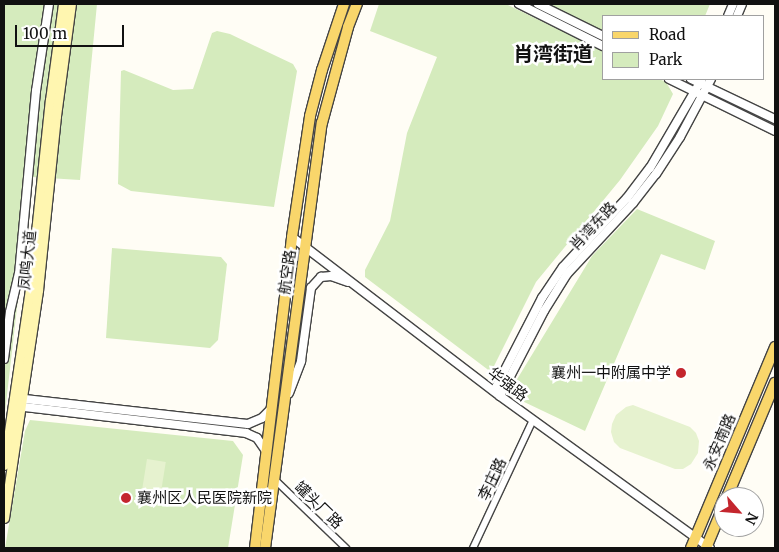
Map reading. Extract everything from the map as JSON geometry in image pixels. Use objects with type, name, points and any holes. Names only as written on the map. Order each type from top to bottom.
[{"type":"main road","name":"凤鸣大道","points":[[4,518],[19,403],[30,289],[46,179],[63,4]]},
{"type":"main road","name":"凤鸣大道","points":[[50,132],[71,4]]},
{"type":"main road","name":"航空路","points":[[254,548],[292,237],[310,116],[322,70],[344,4]]},
{"type":"main road","name":"航空路","points":[[265,548],[322,122],[348,27],[357,4]]},
{"type":"main road","name":"永安南路","points":[[691,548],[775,346]]},
{"type":"main road","name":"永安南路","points":[[731,487],[775,383]]},
{"type":"main road","name":"凤鸣大道","points":[[4,465],[19,403]]},
{"type":"main road","points":[[708,547],[714,531]]},
{"type":"street","points":[[4,359],[10,312],[19,274],[32,129],[49,4]]},
{"type":"street","points":[[519,4],[602,46]]},
{"type":"street","points":[[538,4],[602,36]]},
{"type":"street","points":[[670,80],[775,131]]},
{"type":"street","points":[[701,81],[710,83],[775,119]]},
{"type":"street","name":"肖湾东路","points":[[497,394],[542,298],[563,267],[627,198],[650,168],[701,81]]},
{"type":"street","name":"肖湾东路","points":[[497,394],[567,274],[633,203],[656,174],[710,83]]},
{"type":"street","name":"华强路","points":[[292,237],[305,249],[356,285],[497,394],[708,547]]},
{"type":"street","points":[[284,404],[301,361],[311,288],[320,277],[331,276],[356,285]]},
{"type":"street","points":[[19,403],[248,424],[262,418],[272,408]]},
{"type":"street","points":[[19,403],[246,433],[257,438],[266,451]]},
{"type":"street","name":"李庄路","points":[[473,548],[533,420]]},
{"type":"street","name":"罐头厂路","points":[[274,480],[346,548]]},
{"type":"green space","points":[[4,4],[97,4],[80,180],[32,177],[4,421]]},
{"type":"green space","points":[[379,4],[506,4],[602,51],[602,80],[661,80],[666,82],[673,94],[658,126],[620,180],[536,282],[491,372],[365,277],[365,270],[390,221],[407,133],[437,57],[370,31]]},
{"type":"green space","points":[[544,4],[710,4],[705,15],[602,15],[602,33]]},
{"type":"green space","points":[[217,31],[230,34],[293,64],[297,71],[274,207],[131,191],[118,184],[121,71],[124,70],[173,90],[193,89],[212,33]]},
{"type":"green space","points":[[637,209],[715,241],[705,270],[661,254],[585,431],[520,400],[516,381],[592,256]]},
{"type":"green space","points":[[112,248],[221,257],[227,264],[218,340],[210,348],[106,338]]},
{"type":"green space","points":[[633,405],[690,427],[696,433],[699,441],[698,453],[691,464],[683,469],[675,469],[620,448],[614,442],[611,432],[616,415],[626,407]]},
{"type":"green space","name":"襄州区人民医院新院","points":[[30,420],[233,441],[243,455],[228,548],[5,548],[25,431]]},
{"type":"green space","points":[[147,459],[166,462],[161,495],[142,492]]},
{"type":"place","name":"襄州一中附属中学","points":[[681,373]]},
{"type":"place","name":"襄州区人民医院新院","points":[[126,498]]},
{"type":"district","name":"肖湾街道","points":[[553,53]]}]
